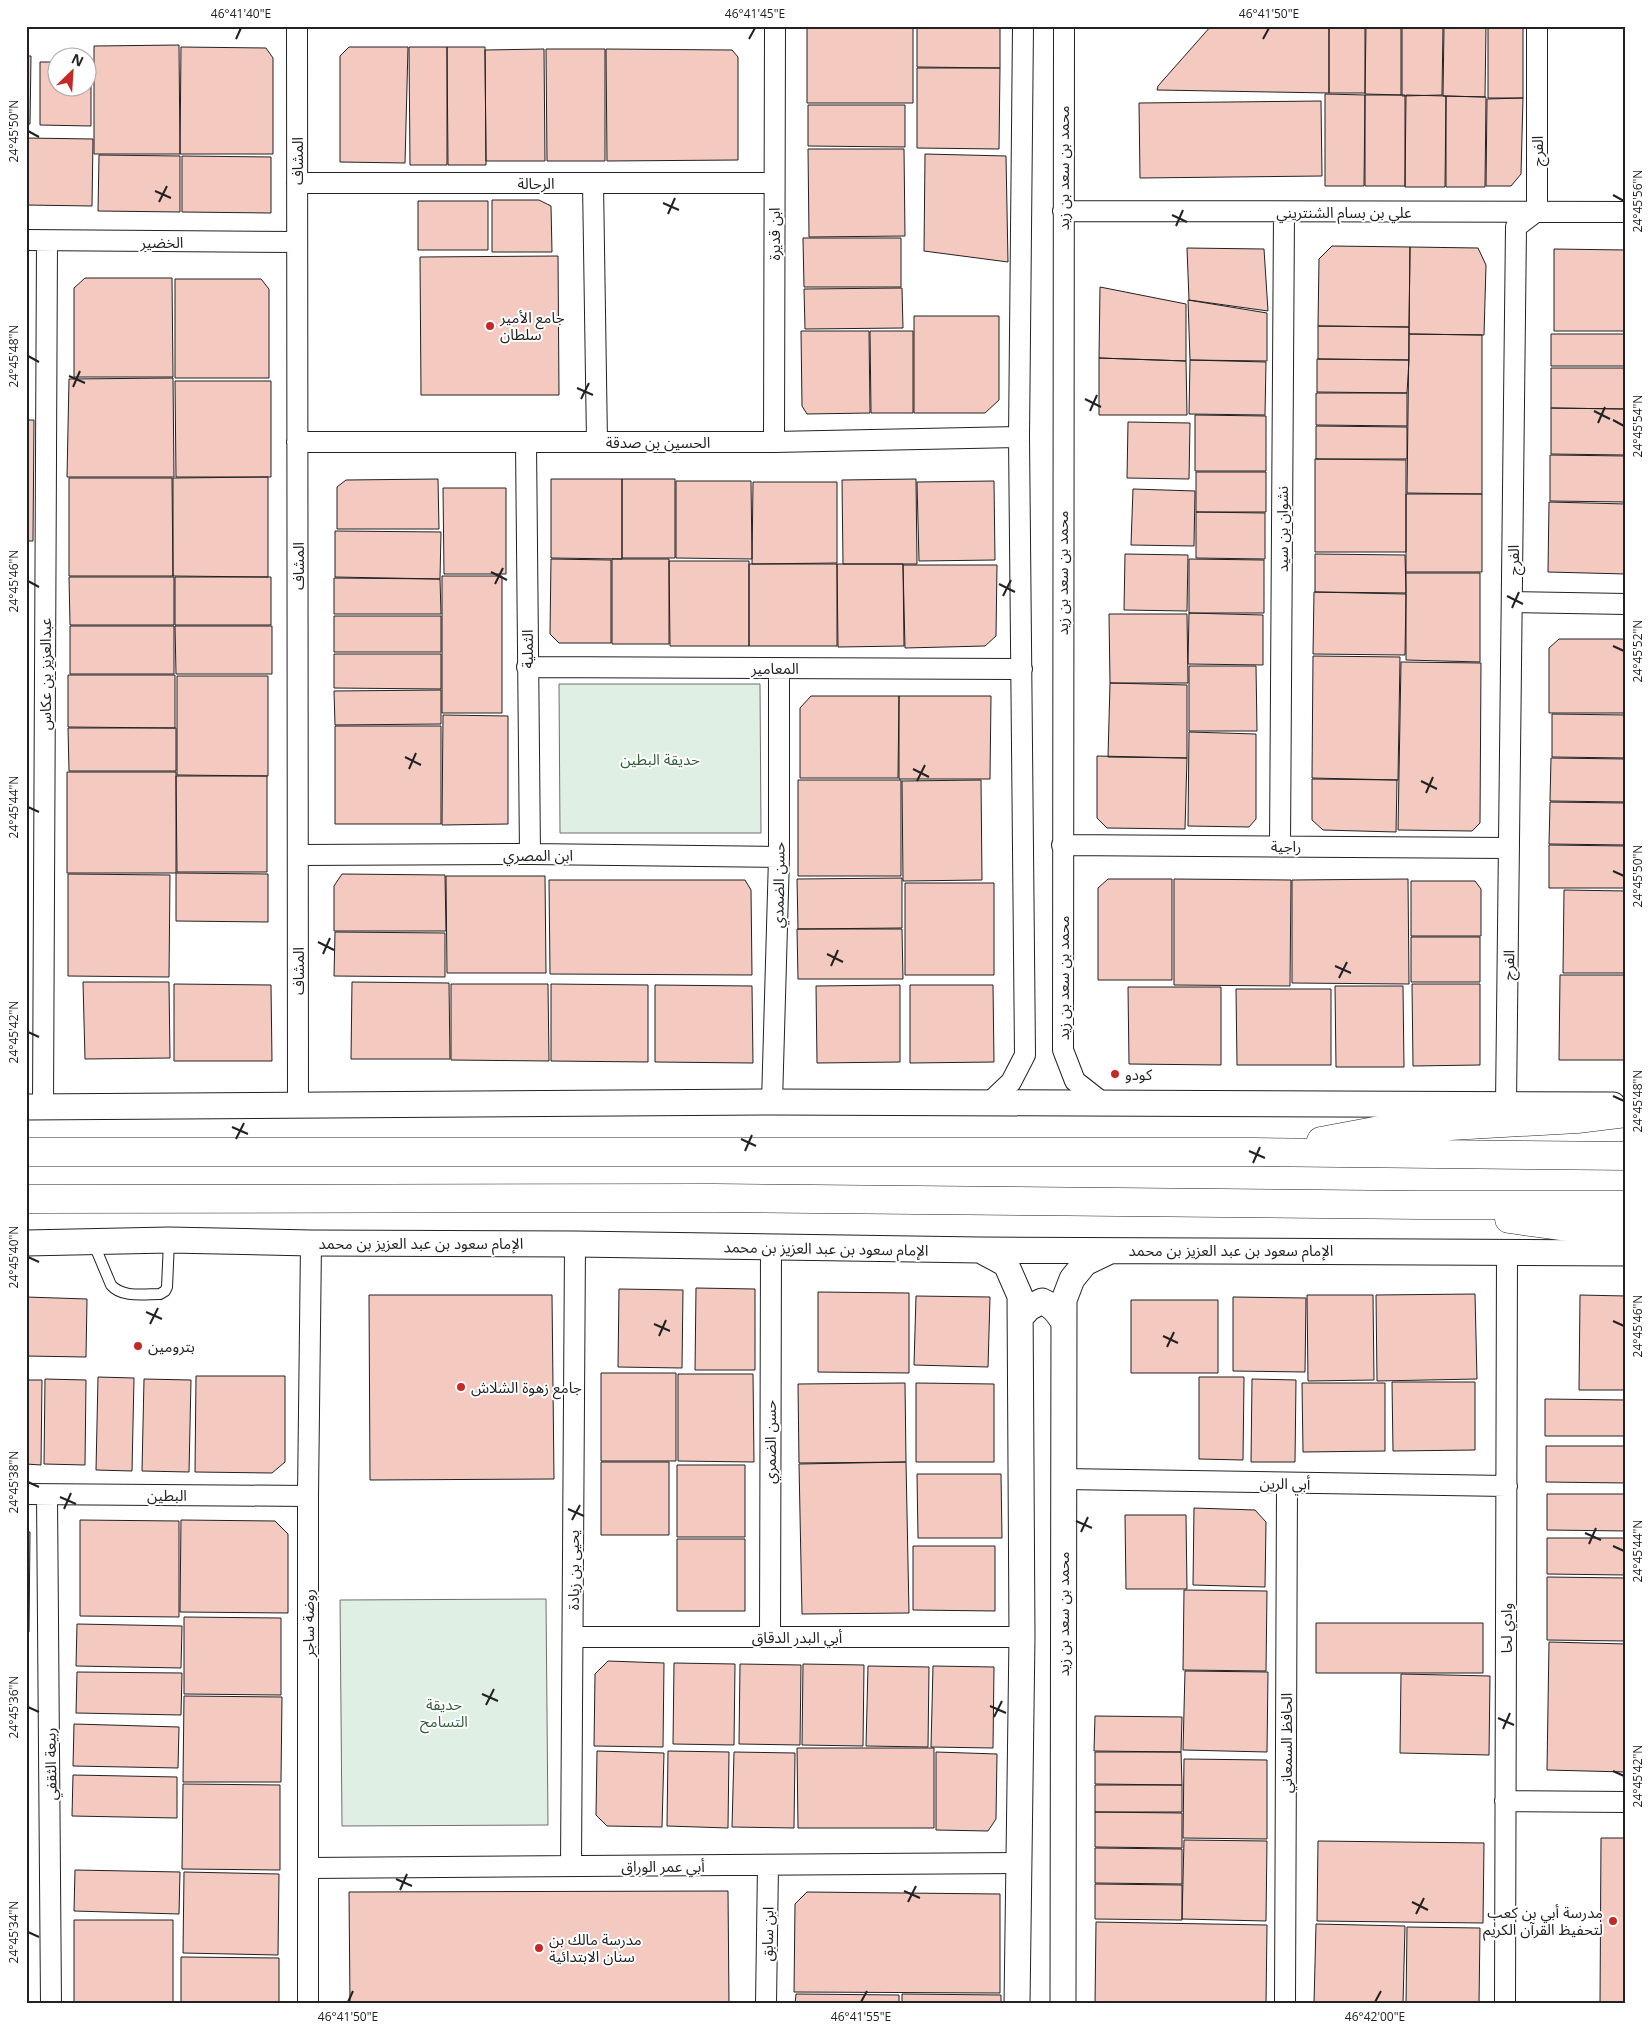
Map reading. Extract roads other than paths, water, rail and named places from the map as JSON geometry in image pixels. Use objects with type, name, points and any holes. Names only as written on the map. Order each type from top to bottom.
[{"type":"main road","points":[[1254,1152],[1380,1130],[1577,1119],[1626,1113]]},
{"type":"main road","points":[[26,1152],[1254,1152],[1626,1156]]},
{"type":"main road","points":[[26,1199],[724,1198],[1419,1205],[1626,1205]]},
{"type":"main road","points":[[1419,1205],[1567,1227],[1626,1229]]},
{"type":"street","name":"المشاف","points":[[297,26],[298,1106]]},
{"type":"street","name":"ابن قديرة","points":[[774,26],[774,442]]},
{"type":"street","points":[[990,1102],[1011,1082],[1025,1056],[1019,437],[1023,26]]},
{"type":"street","name":"محمد بن سعد بن زيد","points":[[1064,26],[1063,1050],[1075,1081],[1103,1103]]},
{"type":"street","name":"الفرج","points":[[1506,1104],[1516,227],[1537,211],[1537,26]]},
{"type":"street","name":"الرحالة","points":[[297,183],[774,183]]},
{"type":"street","points":[[593,183],[597,442]]},
{"type":"street","name":"علي بن بسام الشنتريني","points":[[1063,211],[1626,212]]},
{"type":"street","name":"نشوان بن سيد","points":[[1280,846],[1284,212]]},
{"type":"street","name":"الخضير","points":[[26,240],[297,242]]},
{"type":"street","name":"عبدالعزيز بن عكاس","points":[[30,1107],[47,241]]},
{"type":"street","name":"الحسين بن صدقة","points":[[297,442],[774,442],[1019,437]]},
{"type":"street","name":"الثملية","points":[[526,443],[530,854]]},
{"type":"street","points":[[1513,602],[1626,604]]},
{"type":"street","name":"المعامير","points":[[527,667],[1022,669]]},
{"type":"street","name":"حسن الضمدي","points":[[772,1102],[779,857],[780,668]]},
{"type":"street","name":"راجية","points":[[1062,845],[1509,848]]},
{"type":"street","name":"ابن المصري","points":[[298,855],[530,854],[779,857]]},
{"type":"street","points":[[30,1107],[772,1102],[1626,1105]]},
{"type":"street","points":[[26,1236],[92,1241]]},
{"type":"street","name":"الإمام سعود بن عبد العزيز بن محمد","points":[[26,1243],[169,1240],[980,1250],[1626,1253]]},
{"type":"street","points":[[26,1252],[92,1241]]},
{"type":"street","name":"روضة ساجر","points":[[308,2004],[308,1496],[311,1243]]},
{"type":"street","name":"يحيى بن زيادة","points":[[571,1866],[575,1244]]},
{"type":"street","name":"حسن الضمري","points":[[770,1637],[771,1247]]},
{"type":"street","points":[[980,1250],[1006,1264],[1020,1296],[1022,1637],[1017,2004]]},
{"type":"street","name":"محمد بن سعد بن زيد","points":[[1063,2004],[1064,1300],[1072,1279],[1085,1263],[1114,1250]]},
{"type":"street","name":"وادي لحا","points":[[1505,2004],[1507,1251]]},
{"type":"street","points":[[1021,1317],[1035,1303],[1042,1301],[1050,1305],[1064,1323]]},
{"type":"street","name":"أبي الرين","points":[[1064,1479],[1507,1486]]},
{"type":"street","name":"الحافظ السمعاني","points":[[1285,2004],[1287,1483]]},
{"type":"street","name":"البطين","points":[[26,1494],[308,1496]]},
{"type":"street","name":"ربيعة الثقفي","points":[[48,1495],[51,2004]]},
{"type":"street","name":"أبي البدر الدقاق","points":[[573,1638],[1022,1637]]},
{"type":"street","points":[[1505,1801],[1626,1802]]},
{"type":"street","name":"أبي عمر الوراق","points":[[309,1868],[1018,1863]]},
{"type":"street","name":"ابن سابق","points":[[766,2004],[768,1865]]},
{"type":"lane","points":[[92,1241],[115,1290],[123,1294],[160,1294],[167,1287],[169,1240]]},
{"type":"place","name":"جامع الأمير سلطان","points":[[490,326]]},
{"type":"place","name":"كودو","points":[[1115,1074]]},
{"type":"place","name":"بترومين","points":[[138,1346]]},
{"type":"place","name":"جامع زهوة الشلاش","points":[[461,1387]]},
{"type":"place","name":"مدرسة أبي بن كعب لتحفيظ القرآن الكريم","points":[[1613,1921]]},
{"type":"place","name":"مدرسة مالك بن سنان الابتدائية","points":[[539,1948]]},
{"type":"park label","name":"حديقة البطين","points":[[660,759]]},
{"type":"park label","name":"حديقة التسامح","points":[[444,1712]]}]
